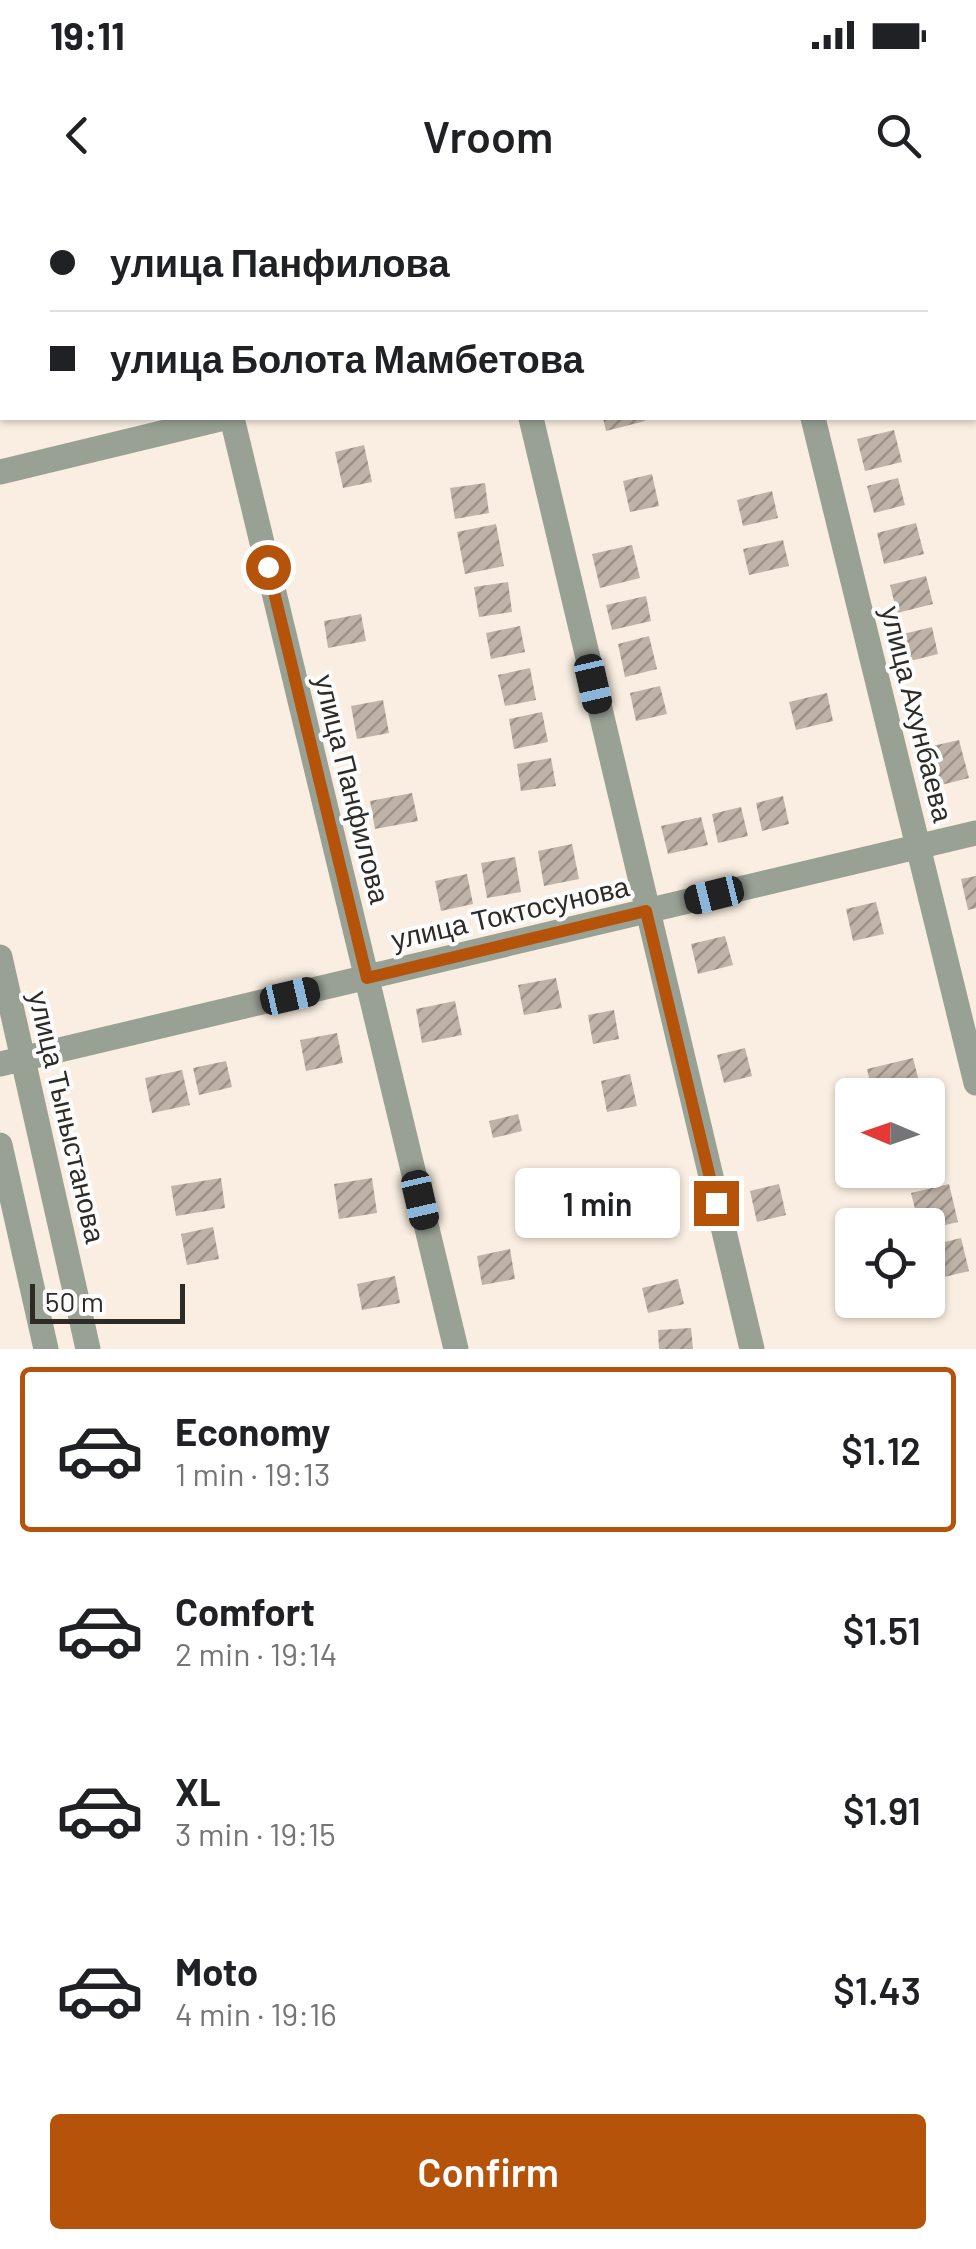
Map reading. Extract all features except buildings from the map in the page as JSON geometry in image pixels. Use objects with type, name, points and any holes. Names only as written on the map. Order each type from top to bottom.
[{"type":"street","points":[[0,472],[216,420]]},
{"type":"street","name":"улица Панфилова","points":[[232,420],[456,1349]]},
{"type":"street","points":[[531,420],[752,1349]]},
{"type":"street","name":"улица Ахунбаева","points":[[813,420],[976,1083]]},
{"type":"street","name":"улица Токтосунова","points":[[12,1062],[976,833]]},
{"type":"street","name":"улица Тыныстанова","points":[[0,957],[12,1062],[88,1349]]},
{"type":"street","points":[[0,1145],[46,1349]]},
{"type":"route","points":[[268,567],[367,978],[646,911],[716,1203]]}]
